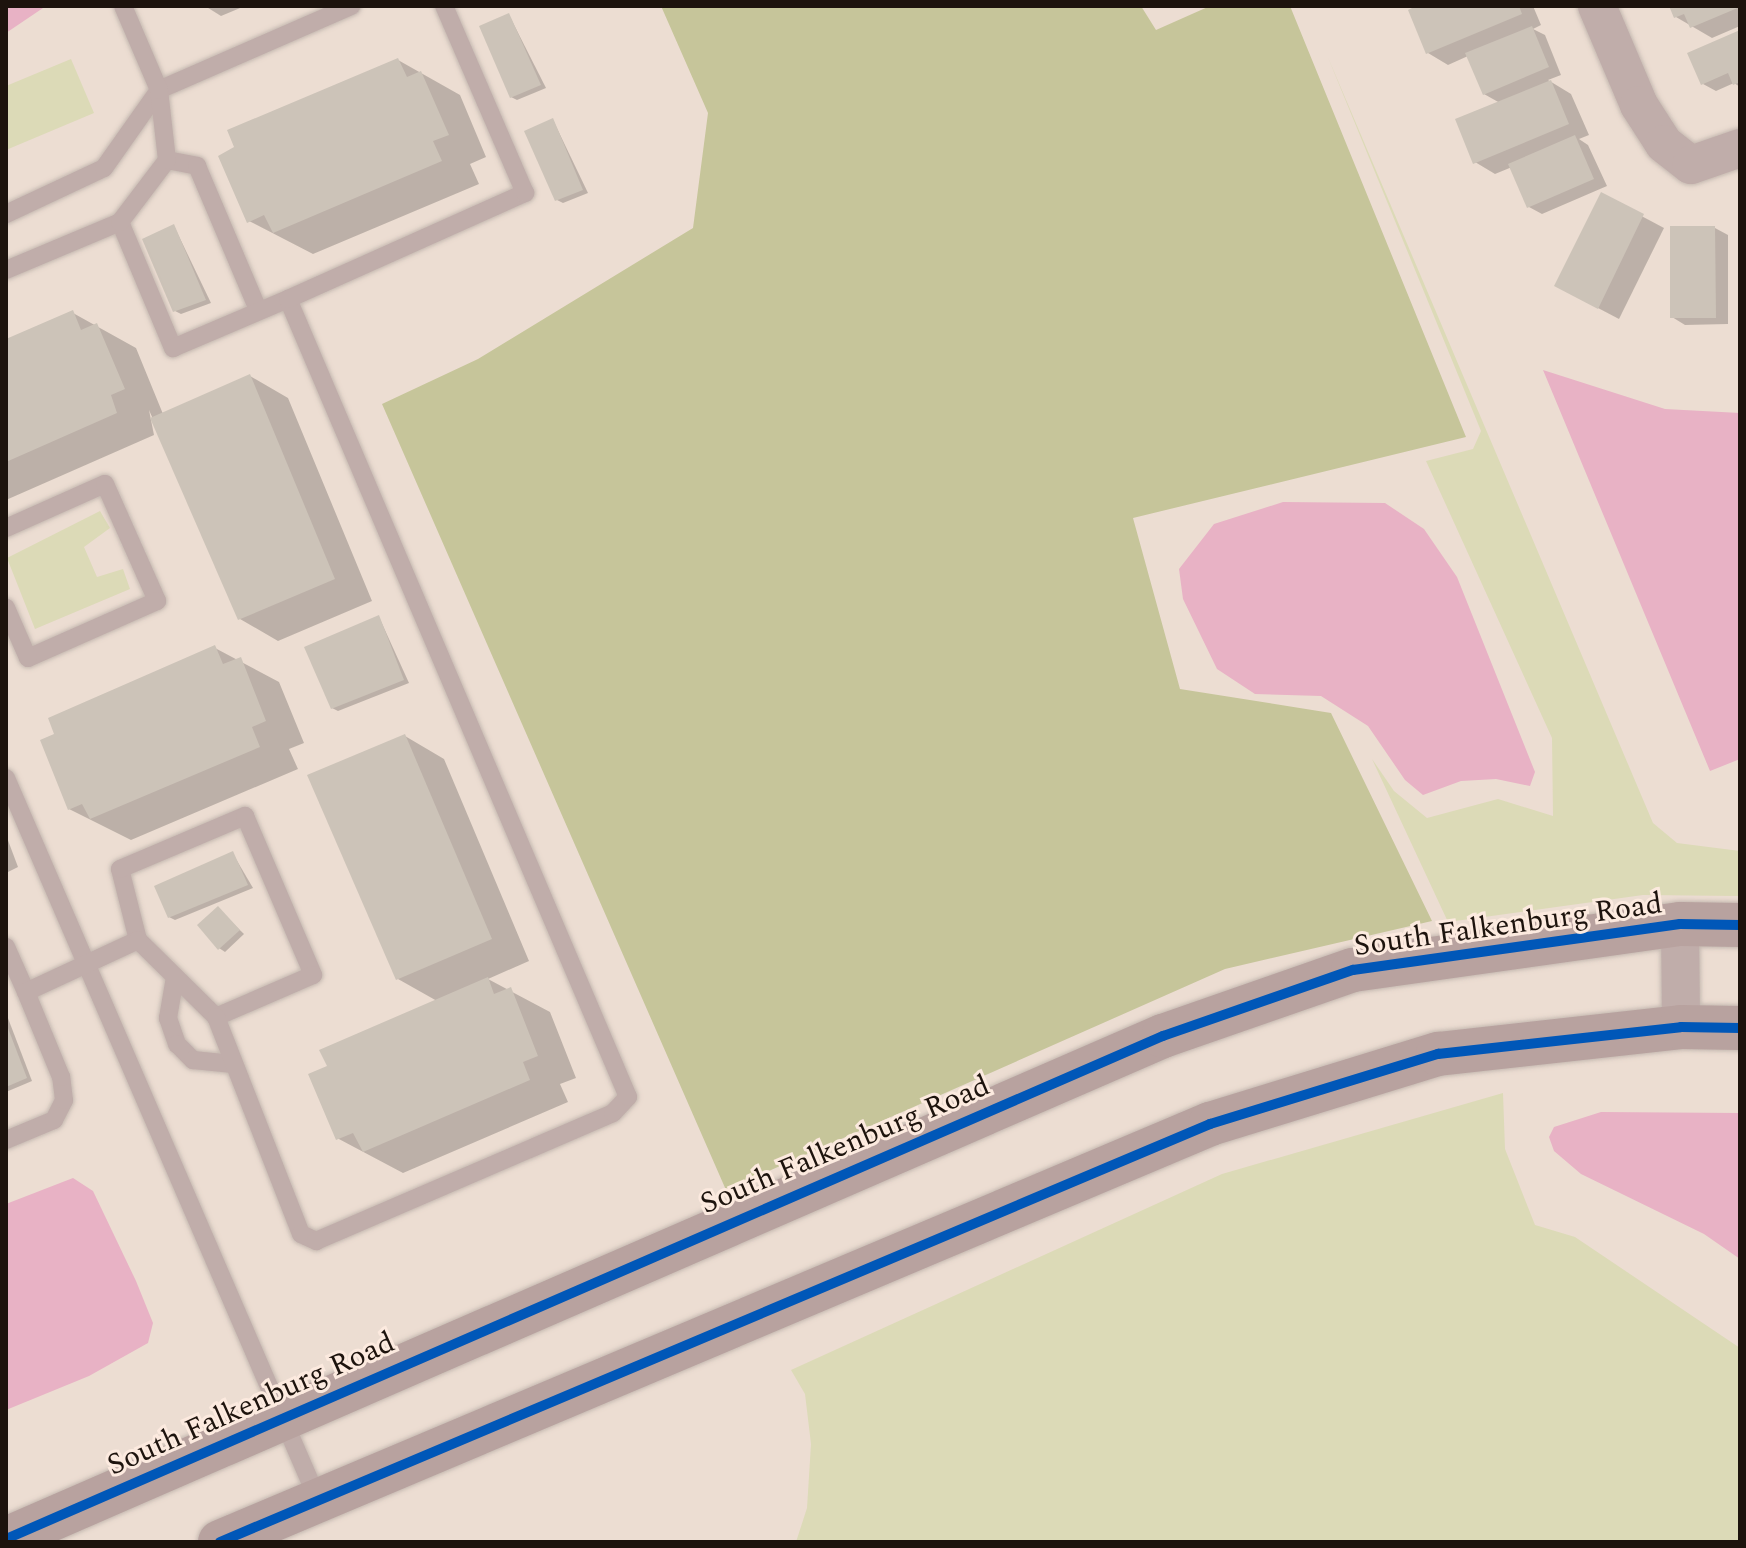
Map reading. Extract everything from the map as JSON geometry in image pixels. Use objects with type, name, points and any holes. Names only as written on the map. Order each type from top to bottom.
[{"type":"street","points":[[1597,6],[1639,105],[1664,144],[1691,165],[1740,148]]},
{"type":"street","points":[[1680,924],[1681,1027]]},
{"type":"street","name":"South Falkenburg Road","points":[[6,1539],[280,1417],[1163,1036],[1353,970],[1680,924],[1740,925]]},
{"type":"street","points":[[220,1542],[1210,1124],[1438,1054],[1681,1027],[1740,1028]]},
{"type":"lane","points":[[6,270],[120,222],[167,160],[159,90],[123,6]]},
{"type":"lane","points":[[6,214],[104,168],[159,90],[351,6]]},
{"type":"lane","points":[[120,222],[173,348],[525,193],[444,6]]},
{"type":"lane","points":[[167,160],[197,166],[258,310]]},
{"type":"lane","points":[[216,1017],[313,975],[245,816],[120,869],[138,940],[216,1017],[301,1234],[316,1241],[613,1113],[628,1097],[288,299]]},
{"type":"lane","points":[[6,528],[105,484],[157,601],[28,658],[6,608]]},
{"type":"lane","points":[[6,778],[318,1500]]},
{"type":"lane","points":[[26,992],[138,940]]},
{"type":"lane","points":[[6,947],[61,1077],[64,1100],[54,1120],[6,1140]]},
{"type":"lane","points":[[175,977],[168,1018],[177,1044],[193,1060],[233,1064]]},
{"type":"shaded area","points":[[6,6],[46,6],[6,33]]},
{"type":"shaded area","points":[[1327,55],[1653,823],[1677,843],[1740,851],[1740,896],[1643,895],[1448,922],[1372,759],[1394,791],[1427,818],[1498,799],[1553,816],[1552,738],[1426,461],[1473,449],[1481,431]]},
{"type":"shaded area","points":[[71,59],[94,113],[6,150],[6,86]]},
{"type":"shaded area","points":[[1543,370],[1665,409],[1740,413],[1740,759],[1710,771]]},
{"type":"shaded area","points":[[1283,502],[1385,503],[1424,529],[1457,577],[1535,772],[1530,786],[1496,779],[1461,781],[1423,795],[1405,780],[1368,726],[1321,696],[1255,694],[1217,669],[1183,599],[1179,569],[1214,524]]},
{"type":"shaded area","points":[[100,511],[110,528],[84,547],[97,577],[123,569],[130,589],[35,629],[7,558]]},
{"type":"shaded area","points":[[1503,1093],[1505,1149],[1535,1225],[1575,1237],[1740,1348],[1740,1542],[796,1542],[807,1508],[811,1444],[805,1394],[791,1370],[1222,1174]]},
{"type":"shaded area","points":[[1601,1112],[1740,1113],[1740,1259],[1704,1234],[1581,1174],[1554,1151],[1549,1137],[1554,1127]]},
{"type":"shaded area","points":[[73,1178],[93,1191],[136,1281],[153,1323],[148,1343],[89,1376],[6,1410],[6,1204]]},
{"type":"green space","points":[[661,6],[1141,6],[1156,30],[1210,6],[1290,6],[1466,437],[1133,518],[1180,689],[1331,713],[1432,921],[1225,969],[726,1190],[382,404],[478,359],[693,228],[708,113]]},
{"type":"building","points":[[1416,6],[1519,6],[1522,14],[1426,54],[1408,10]]},
{"type":"building","points":[[1669,6],[1740,7],[1690,28],[1684,14],[1674,18]]},
{"type":"building","points":[[509,13],[541,85],[510,98],[479,26]]},
{"type":"building","points":[[1532,26],[1549,67],[1483,95],[1465,53]]},
{"type":"building","points":[[1740,30],[1740,82],[1733,85],[1728,73],[1701,85],[1687,53]]},
{"type":"building","points":[[398,58],[407,77],[421,71],[449,135],[433,141],[442,161],[273,233],[264,215],[247,223],[218,156],[234,147],[227,130]]},
{"type":"building","points":[[1551,80],[1569,124],[1473,164],[1455,119]]},
{"type":"building","points":[[553,118],[583,190],[555,201],[524,131]]},
{"type":"building","points":[[1575,135],[1594,179],[1527,208],[1508,164]]},
{"type":"building","points":[[1601,192],[1644,214],[1598,309],[1554,286]]},
{"type":"building","points":[[174,224],[206,300],[173,312],[142,239]]},
{"type":"building","points":[[1670,226],[1715,226],[1716,318],[1670,318]]},
{"type":"building","points":[[73,310],[81,330],[97,323],[125,389],[111,395],[117,413],[6,462],[6,339]]},
{"type":"building","points":[[250,374],[335,579],[238,620],[150,418]]},
{"type":"building","points":[[379,615],[404,680],[331,709],[304,647]]},
{"type":"building","points":[[215,645],[223,664],[241,657],[266,721],[252,727],[260,747],[90,819],[82,804],[68,810],[40,740],[54,734],[48,718]]},
{"type":"building","points":[[405,734],[492,939],[396,980],[307,775]]},
{"type":"building","points":[[233,851],[248,885],[168,918],[154,886]]},
{"type":"building","points":[[218,906],[240,930],[218,950],[197,925]]},
{"type":"building","points":[[488,977],[494,994],[511,987],[538,1056],[523,1062],[530,1080],[363,1152],[353,1133],[336,1140],[308,1074],[327,1066],[319,1050]]},
{"type":"building","points":[[6,1023],[27,1078],[6,1087]]},
{"type":"cycle path","points":[[6,1539],[1163,1036],[1353,970],[1680,924],[1740,925]]},
{"type":"cycle path","points":[[220,1542],[1210,1124],[1438,1054],[1681,1027],[1740,1028]]}]
